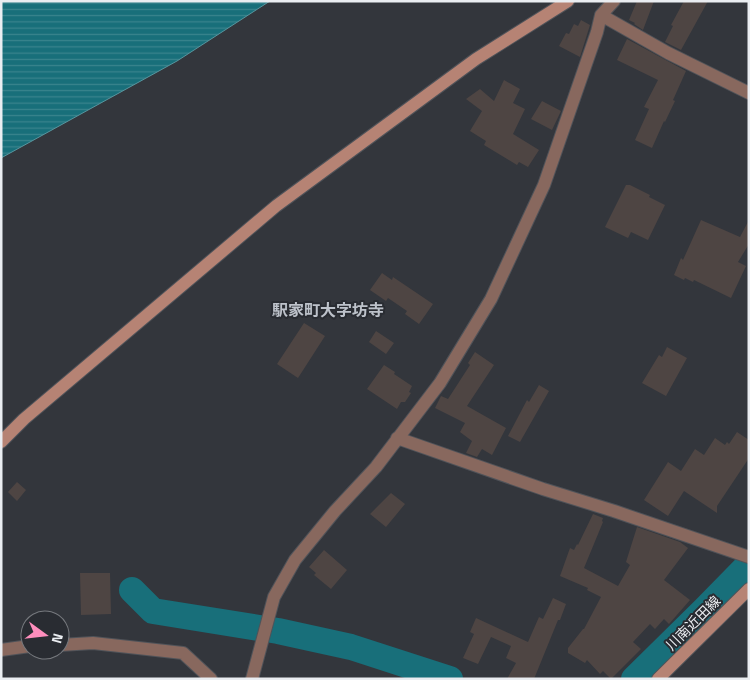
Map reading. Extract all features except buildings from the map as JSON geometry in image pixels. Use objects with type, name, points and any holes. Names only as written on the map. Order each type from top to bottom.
[{"type":"street","points":[[1,442],[32,413],[276,206],[476,59],[568,1]]},
{"type":"street","points":[[252,679],[274,598],[295,560],[335,511],[376,467],[440,383],[491,299],[544,185],[597,32],[600,15],[614,1]]},
{"type":"street","points":[[600,15],[668,53],[749,93]]},
{"type":"street","points":[[397,438],[543,490],[749,558]]},
{"type":"street","name":"川南近田線","points":[[658,679],[749,589]]},
{"type":"street","points":[[70,644],[93,643],[183,653],[211,679]]},
{"type":"street","points":[[1,650],[20,647]]},
{"type":"water","points":[[1,1],[270,1],[177,61],[1,158]]},
{"type":"waterway","points":[[634,679],[749,564]]},
{"type":"waterway","points":[[132,590],[153,611],[278,631],[351,647],[450,679]]},
{"type":"district","name":"駅家町大字坊寺","points":[[328,310]]}]
